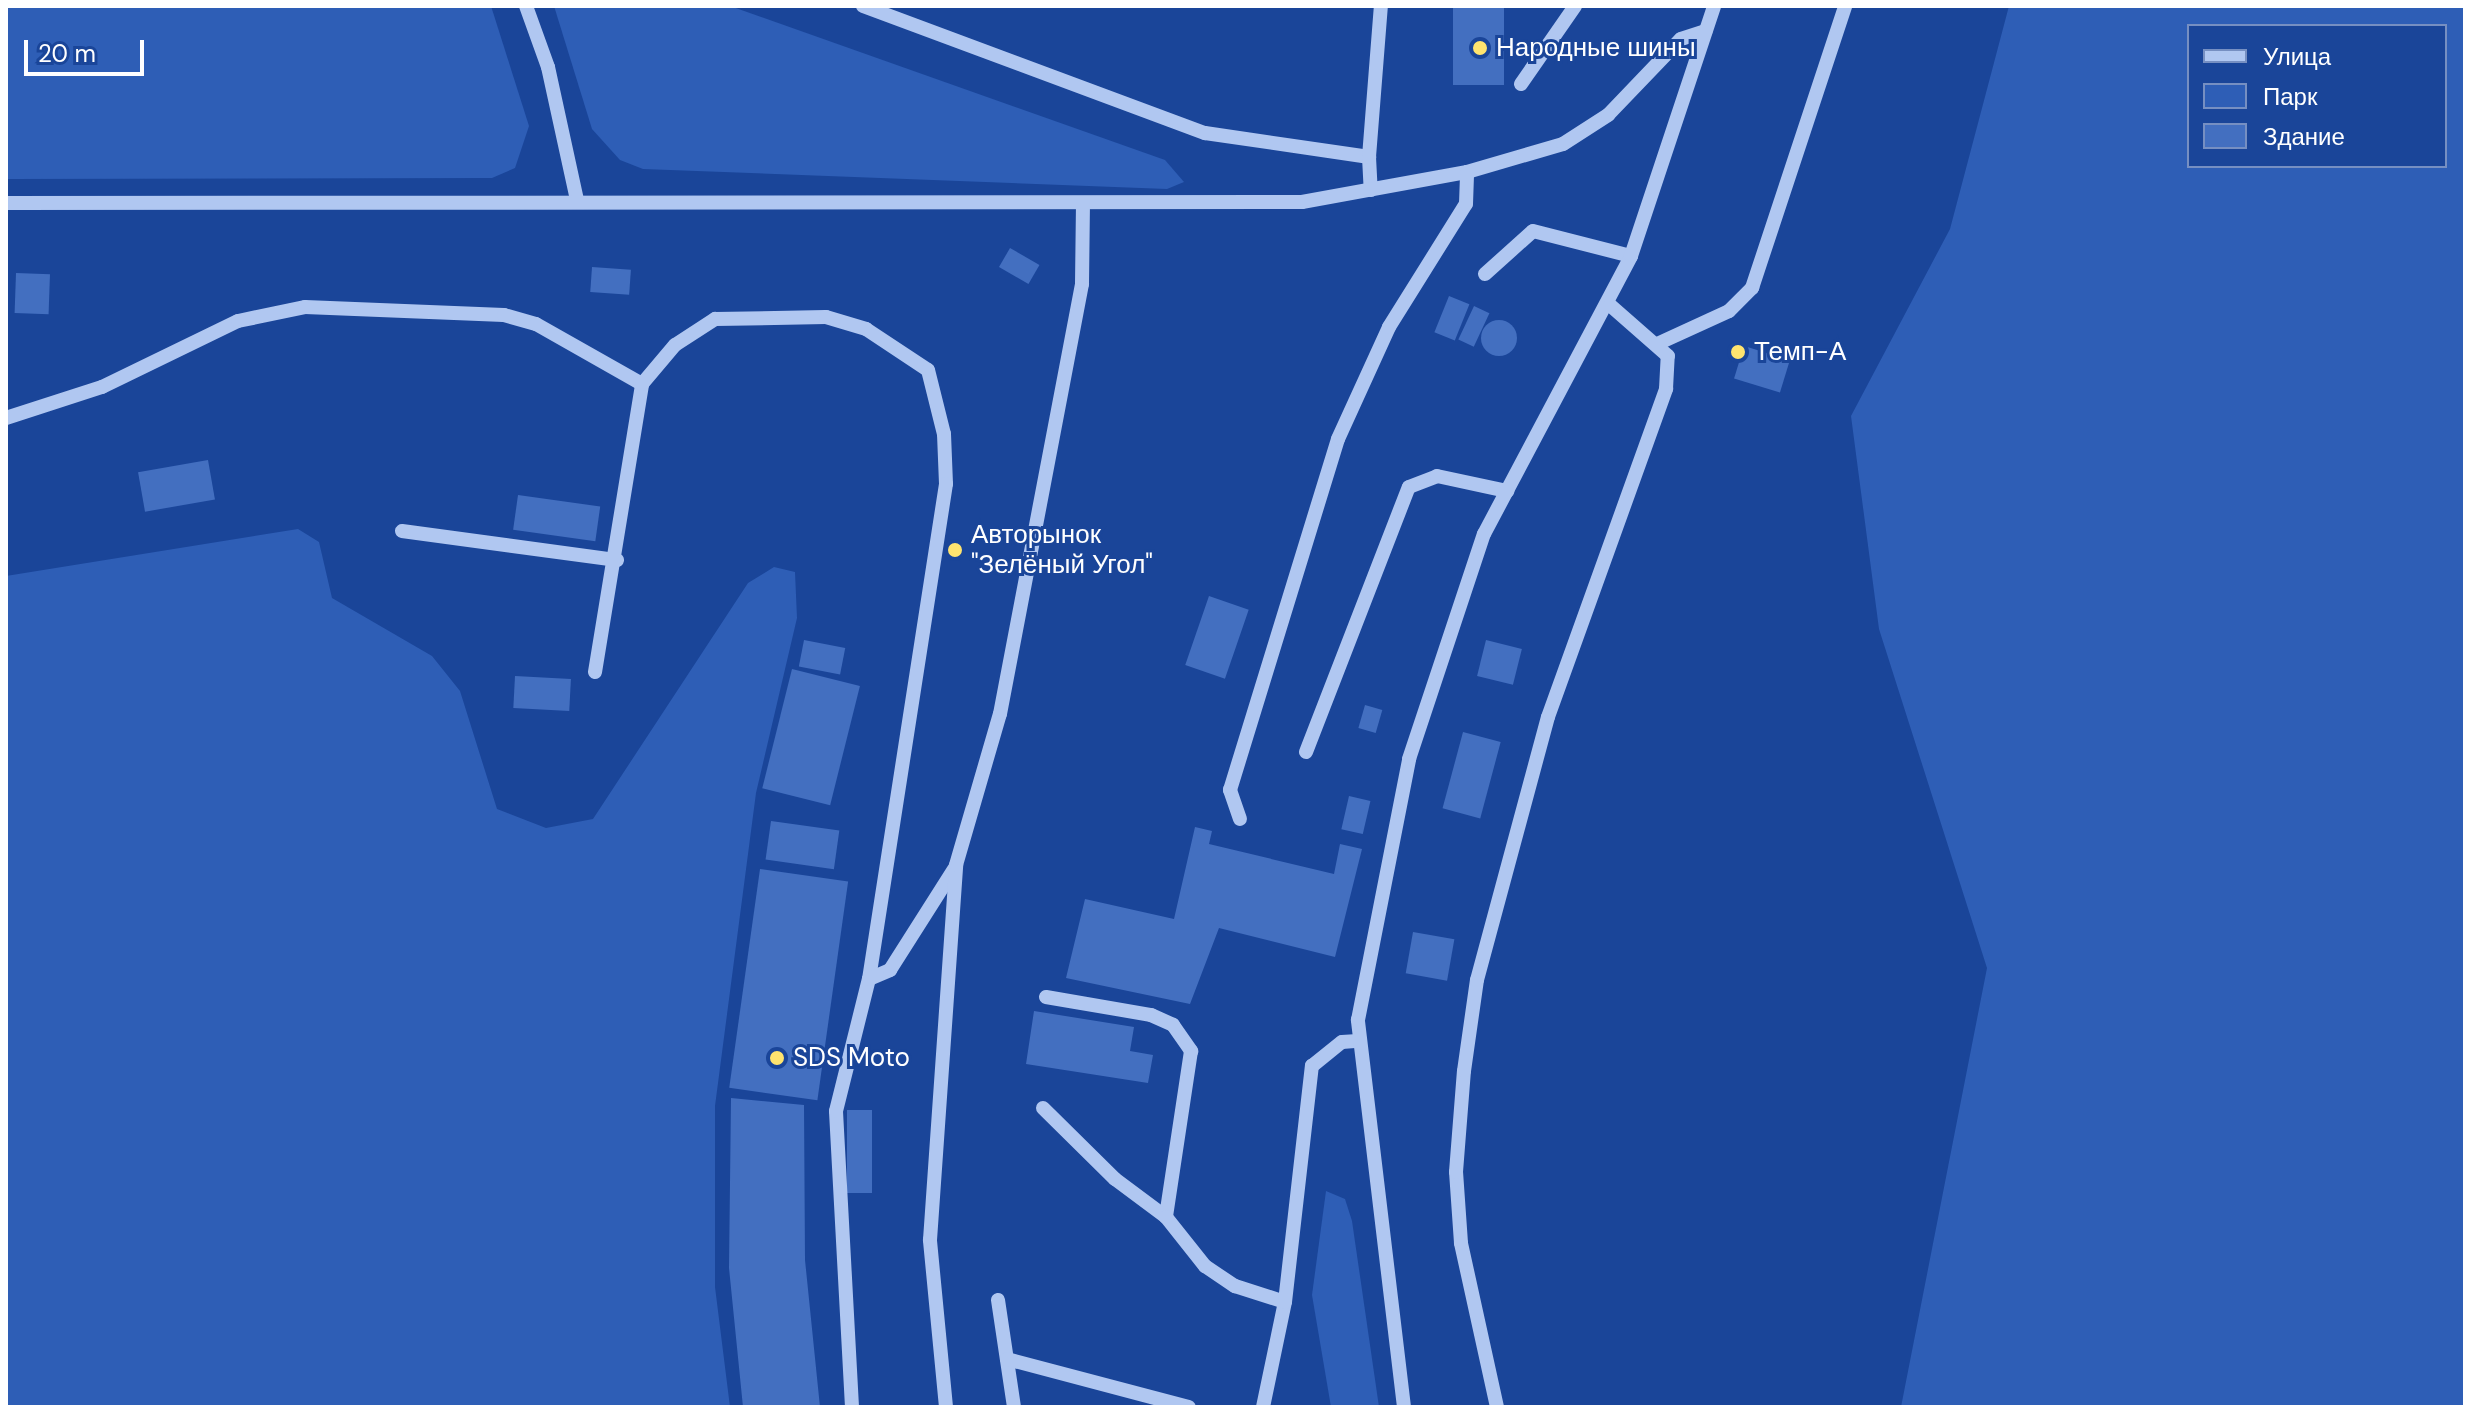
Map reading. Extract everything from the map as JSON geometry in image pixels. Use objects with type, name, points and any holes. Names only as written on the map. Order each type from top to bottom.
[{"type":"street","points":[[526,6],[548,67],[577,200]]},
{"type":"street","points":[[863,6],[1205,133],[1369,157]]},
{"type":"street","points":[[1371,190],[1369,157],[1381,6]]},
{"type":"street","points":[[1521,84],[1575,6]]},
{"type":"street","points":[[1404,1407],[1358,1041],[1360,992],[1409,759],[1460,591],[1507,491],[1610,305],[1631,256],[1714,6]]},
{"type":"street","points":[[1657,344],[1729,311],[1752,288],[1845,6]]},
{"type":"street","points":[[6,203],[577,200],[1083,205],[1302,202],[1467,172],[1563,144],[1608,115],[1681,39],[1706,31]]},
{"type":"street","points":[[1240,819],[1230,790],[1338,439],[1389,327],[1466,204],[1467,172]]},
{"type":"street","points":[[946,1407],[930,1240],[956,865],[1014,640],[1082,284],[1083,205]]},
{"type":"street","points":[[1485,274],[1533,231],[1631,256]]},
{"type":"street","points":[[1497,1407],[1461,1243],[1456,1172],[1477,980],[1548,717],[1666,389],[1668,356],[1610,305]]},
{"type":"street","points":[[6,418],[102,387],[238,321],[305,307],[504,315],[536,324],[642,384]]},
{"type":"street","points":[[595,672],[617,560],[642,384],[675,345],[715,319],[826,317],[866,329],[928,370],[944,434],[946,484],[869,979],[836,1111],[852,1407]]},
{"type":"street","points":[[1306,752],[1409,487],[1437,476],[1507,491]]},
{"type":"street","points":[[402,531],[617,560]]},
{"type":"street","points":[[869,979],[890,970],[956,865]]},
{"type":"street","points":[[1046,997],[1151,1015],[1173,1025],[1191,1051],[1166,1217]]},
{"type":"street","points":[[1263,1407],[1285,1302],[1312,1066],[1342,1042],[1358,1041]]},
{"type":"street","points":[[1043,1108],[1115,1179],[1166,1217],[1205,1266],[1235,1286],[1285,1302]]},
{"type":"street","points":[[998,1300],[1014,1407]]},
{"type":"street","points":[[1007,1359],[1189,1407]]},
{"type":"green space","points":[[6,6],[491,6],[529,126],[515,168],[492,178],[6,179]]},
{"type":"green space","points":[[554,6],[730,6],[1165,160],[1184,182],[1167,189],[643,169],[620,160],[592,129]]},
{"type":"green space","points":[[2009,6],[2465,6],[2465,1407],[1901,1407],[1987,968],[1879,629],[1851,416],[1950,229]]},
{"type":"green space","points":[[298,529],[319,542],[332,598],[432,656],[460,691],[497,809],[546,828],[593,819],[748,583],[774,567],[795,572],[797,618],[756,793],[715,1106],[715,1287],[730,1407],[6,1407],[6,576]]},
{"type":"green space","points":[[1326,1191],[1345,1199],[1352,1221],[1379,1407],[1331,1407],[1312,1295]]},
{"type":"building","points":[[1453,6],[1504,6],[1504,85],[1453,85]]},
{"type":"building","points":[[1010,248],[1039,265],[1028,284],[999,267]]},
{"type":"building","points":[[592,267],[631,270],[629,295],[590,292]]},
{"type":"building","points":[[16,273],[50,274],[49,314],[15,313]]},
{"type":"building","points":[[1449,296],[1469,304],[1455,340],[1434,332]]},
{"type":"building","points":[[1474,306],[1489,313],[1474,347],[1458,340]]},
{"type":"building","points":[[1499,320],[1512,325],[1517,338],[1512,351],[1499,356],[1486,351],[1481,338],[1486,325]]},
{"type":"building","points":[[1744,346],[1790,360],[1780,393],[1734,379]]},
{"type":"building","points":[[208,460],[215,499],[145,512],[138,472]]},
{"type":"building","points":[[518,495],[600,507],[595,541],[513,530]]},
{"type":"building","points":[[1209,596],[1249,610],[1225,679],[1185,665]]},
{"type":"building","points":[[804,640],[845,648],[840,675],[799,667]]},
{"type":"building","points":[[1486,640],[1522,649],[1513,685],[1477,676]]},
{"type":"building","points":[[792,669],[860,686],[830,805],[762,788]]},
{"type":"building","points":[[515,676],[571,679],[569,711],[513,708]]},
{"type":"building","points":[[1365,705],[1382,710],[1376,733],[1358,728]]},
{"type":"building","points":[[1463,732],[1501,742],[1480,818],[1443,808]]},
{"type":"building","points":[[1349,796],[1370,801],[1363,834],[1341,829]]},
{"type":"building","points":[[771,821],[839,831],[834,869],[766,860]]},
{"type":"building","points":[[1195,827],[1212,831],[1209,844],[1334,874],[1340,844],[1362,849],[1335,957],[1219,928],[1190,1004],[1066,978],[1085,899],[1174,919]]},
{"type":"building","points":[[760,869],[848,881],[817,1100],[729,1088]]},
{"type":"building","points":[[1413,932],[1454,939],[1447,981],[1406,973]]},
{"type":"building","points":[[1034,1011],[1134,1027],[1130,1051],[1153,1055],[1148,1083],[1026,1064]]},
{"type":"building","points":[[731,1098],[804,1105],[805,1260],[820,1407],[743,1407],[729,1268]]},
{"type":"building","points":[[847,1110],[872,1110],[872,1193],[847,1193]]},
{"type":"place","name":"Народные шины","points":[[1480,48]]},
{"type":"place","name":"Темп-А","points":[[1738,352]]},
{"type":"place","name":"Авторынок \"Зелёный Угол\"","points":[[955,550]]},
{"type":"place","name":"SDS Moto","points":[[777,1058]]}]
